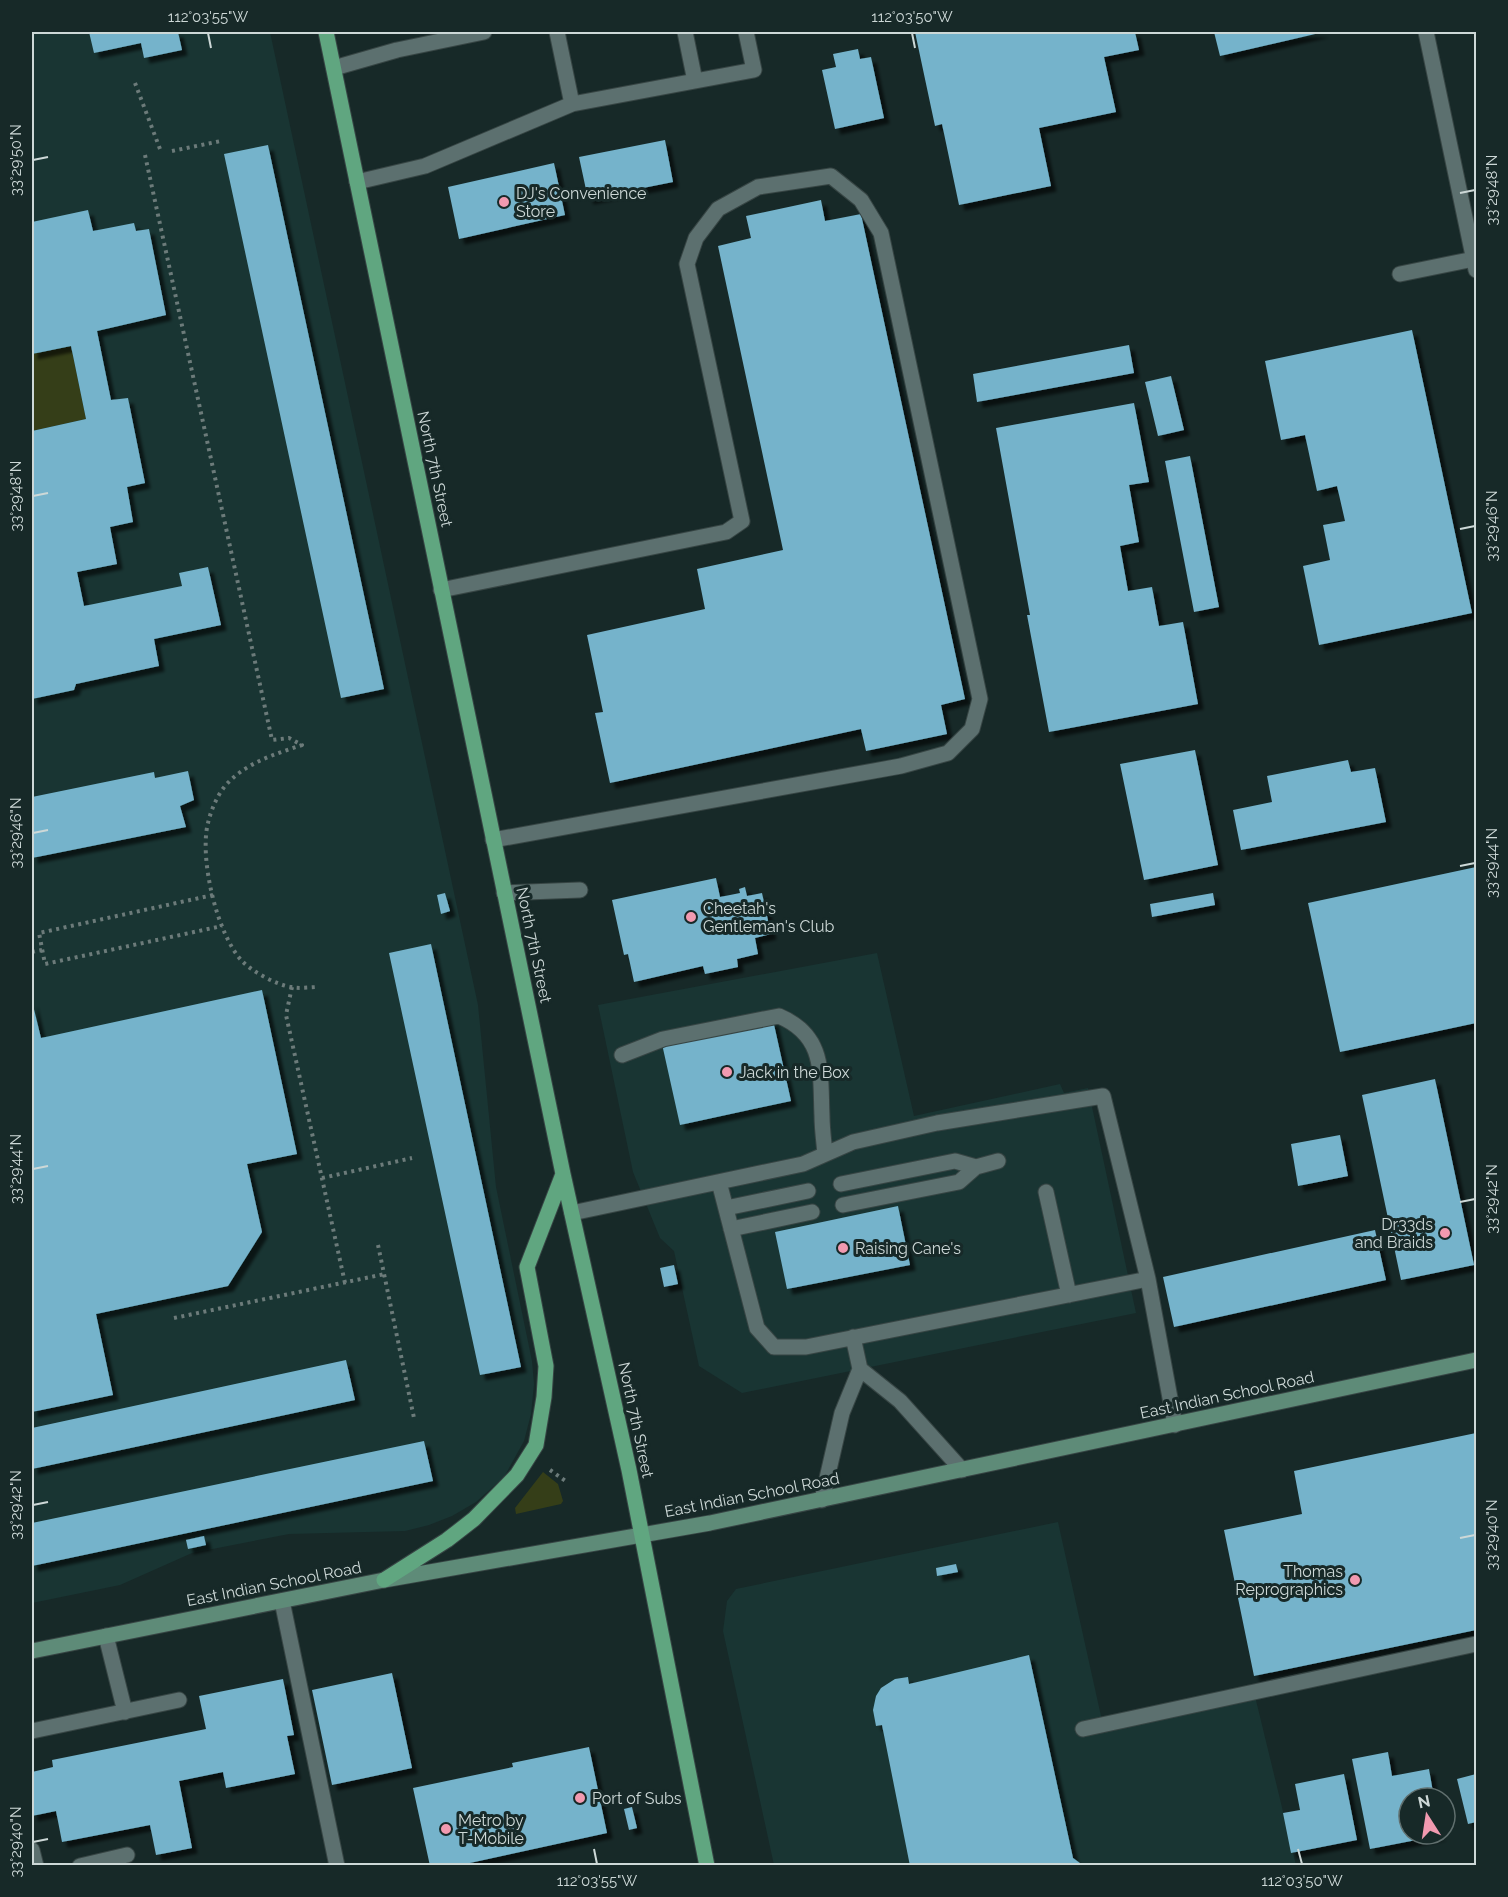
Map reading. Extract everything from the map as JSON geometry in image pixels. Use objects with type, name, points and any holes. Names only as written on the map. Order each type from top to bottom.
[{"type":"main road","name":"North 7th Street","points":[[326,32],[563,1174],[642,1535],[707,1866]]},
{"type":"main road","points":[[384,1581],[474,1520],[517,1475],[536,1445],[543,1409],[546,1366],[527,1267],[563,1174]]},
{"type":"main road","name":"East Indian School Road","points":[[32,1651],[384,1581],[822,1500],[1476,1360]]},
{"type":"street","points":[[334,68],[397,50],[484,32]]},
{"type":"street","points":[[557,32],[572,104]]},
{"type":"street","points":[[685,32],[694,81]]},
{"type":"street","points":[[357,182],[425,166],[572,104],[754,70],[746,32]]},
{"type":"street","points":[[1400,274],[1475,265],[1426,32]]},
{"type":"street","points":[[441,590],[726,532],[742,521],[687,264],[696,238],[718,209],[758,187],[831,176],[861,200],[881,233],[980,699],[972,729],[948,753],[901,766],[493,840]]},
{"type":"street","points":[[504,893],[580,890]]},
{"type":"street","points":[[622,1055],[663,1039],[779,1016],[793,1022],[808,1035],[816,1051],[821,1076],[825,1154]]},
{"type":"street","points":[[572,1213],[803,1164],[853,1142],[936,1123],[1103,1096],[1148,1279],[1175,1425]]},
{"type":"street","points":[[841,1184],[955,1161],[976,1167]]},
{"type":"street","points":[[843,1205],[958,1182],[976,1167],[998,1161]]},
{"type":"street","points":[[719,1182],[757,1328],[774,1347],[806,1347],[1148,1279]]},
{"type":"street","points":[[726,1208],[808,1191]]},
{"type":"street","points":[[1047,1192],[1069,1295]]},
{"type":"street","points":[[731,1229],[812,1212]]},
{"type":"street","points":[[822,1500],[842,1413],[860,1369],[852,1337]]},
{"type":"street","points":[[860,1369],[900,1401],[962,1470]]},
{"type":"street","points":[[282,1601],[337,1866]]},
{"type":"street","points":[[106,1636],[124,1712]]},
{"type":"street","points":[[1083,1729],[1476,1644]]},
{"type":"street","points":[[32,1731],[179,1700]]},
{"type":"street","points":[[32,1850],[36,1866]]},
{"type":"street","points":[[80,1866],[127,1856]]},
{"type":"path","points":[[135,83],[160,149]]},
{"type":"path","points":[[172,151],[221,141]]},
{"type":"path","points":[[145,155],[272,740],[289,738],[302,745],[249,766],[226,785],[214,803],[207,824],[206,843],[215,909],[232,950],[244,963],[280,984],[292,987],[319,987]]},
{"type":"path","points":[[213,895],[39,933],[45,964],[222,926]]},
{"type":"path","points":[[32,952],[42,950]]},
{"type":"path","points":[[292,987],[286,1015],[345,1283]]},
{"type":"path","points":[[322,1178],[412,1158]]},
{"type":"path","points":[[378,1245],[414,1418]]},
{"type":"path","points":[[174,1318],[385,1275]]},
{"type":"path","points":[[548,1469],[567,1482]]},
{"type":"shaded area","points":[[32,32],[270,32],[478,1005],[496,1187],[532,1361],[534,1384],[531,1414],[524,1441],[504,1477],[476,1502],[452,1516],[405,1531],[289,1534],[192,1553],[120,1585],[32,1603]]},
{"type":"shaded area","points":[[877,953],[914,1116],[1060,1084],[1064,1093],[1088,1088],[1136,1313],[742,1393],[699,1366],[674,1251],[660,1238],[633,1172],[598,1005]]},
{"type":"shaded area","points":[[1058,1522],[1103,1725],[1254,1692],[1296,1865],[774,1865],[723,1631],[727,1601],[736,1589]]},
{"type":"green space","points":[[71,346],[86,419],[32,431],[32,354]]},
{"type":"green space","points":[[543,1472],[558,1484],[563,1501],[561,1504],[516,1514],[515,1508]]},
{"type":"building","points":[[89,32],[178,32],[182,50],[144,58],[141,43],[94,53]]},
{"type":"building","points":[[915,32],[1135,32],[1139,50],[1104,57],[1116,112],[1039,128],[1051,186],[959,205],[942,124],[935,126]]},
{"type":"building","points":[[1214,32],[1324,32],[1220,56]]},
{"type":"building","points":[[858,49],[860,59],[871,57],[884,118],[835,129],[822,70],[836,67],[833,54]]},
{"type":"building","points":[[665,140],[673,182],[588,199],[579,157]]},
{"type":"building","points":[[268,145],[384,689],[341,698],[224,154]]},
{"type":"building","points":[[554,163],[565,215],[459,239],[448,187]]},
{"type":"building","points":[[821,200],[825,221],[861,214],[965,699],[941,705],[947,734],[866,751],[861,729],[610,783],[595,713],[603,712],[587,635],[705,609],[697,569],[783,550],[718,246],[751,238],[746,216]]},
{"type":"building","points":[[88,210],[93,231],[134,223],[136,231],[149,229],[166,315],[97,331],[111,400],[128,398],[145,483],[127,487],[133,522],[110,527],[117,564],[77,572],[84,606],[182,586],[179,573],[208,567],[221,625],[154,639],[159,666],[76,684],[74,690],[32,699],[32,431],[86,419],[71,346],[32,354],[32,222]]},
{"type":"building","points":[[1412,330],[1472,613],[1319,645],[1303,566],[1330,560],[1323,525],[1345,521],[1337,486],[1317,491],[1305,435],[1281,440],[1265,361]]},
{"type":"building","points":[[1129,345],[1134,373],[977,402],[973,374]]},
{"type":"building","points":[[1171,376],[1184,430],[1158,436],[1145,382]]},
{"type":"building","points":[[1134,403],[1149,482],[1129,485],[1139,542],[1120,546],[1128,591],[1152,587],[1159,626],[1183,622],[1198,704],[1049,732],[996,428]]},
{"type":"building","points":[[1190,456],[1219,607],[1194,612],[1165,461]]},
{"type":"building","points":[[1195,750],[1218,865],[1144,880],[1120,764]]},
{"type":"building","points":[[1348,760],[1351,772],[1375,768],[1386,822],[1241,850],[1233,810],[1272,802],[1267,776]]},
{"type":"building","points":[[188,771],[194,800],[180,806],[186,827],[32,858],[32,797],[154,772],[155,778]]},
{"type":"building","points":[[1476,867],[1476,1023],[1340,1052],[1308,903]]},
{"type":"building","name":"Cheetah's Gentleman's Club","points":[[716,878],[720,897],[740,893],[739,889],[745,887],[747,896],[762,893],[771,934],[755,938],[758,954],[737,959],[738,967],[705,974],[703,966],[634,982],[628,954],[624,955],[612,900]]},
{"type":"building","points":[[445,893],[450,911],[441,914],[437,895]]},
{"type":"building","points":[[1213,893],[1215,905],[1152,917],[1150,904]]},
{"type":"building","points":[[431,944],[521,1367],[480,1375],[389,953]]},
{"type":"building","points":[[262,990],[297,1154],[247,1164],[262,1232],[228,1286],[96,1314],[113,1395],[32,1412],[32,1001],[41,1038]]},
{"type":"building","name":"Jack in the Box","points":[[773,1020],[791,1101],[680,1125],[662,1044]]},
{"type":"building","points":[[1435,1079],[1474,1265],[1401,1280],[1362,1095]]},
{"type":"building","points":[[1340,1135],[1348,1176],[1298,1186],[1291,1144]]},
{"type":"building","name":"Raising Cane's","points":[[898,1206],[910,1265],[787,1289],[775,1232]]},
{"type":"building","points":[[1375,1230],[1386,1280],[1174,1327],[1163,1277]]},
{"type":"building","points":[[674,1265],[678,1284],[664,1287],[660,1268]]},
{"type":"building","points":[[346,1360],[355,1400],[32,1469],[32,1428]]},
{"type":"building","name":"Thomas Reprographics","points":[[1476,1433],[1476,1630],[1254,1676],[1224,1530],[1302,1514],[1294,1471]]},
{"type":"building","points":[[424,1441],[433,1481],[32,1566],[32,1523]]},
{"type":"building","points":[[204,1536],[206,1545],[188,1549],[186,1540]]},
{"type":"building","points":[[956,1564],[958,1572],[937,1576],[936,1568]]},
{"type":"building","points":[[1029,1655],[1073,1858],[1084,1866],[910,1866],[882,1725],[876,1726],[873,1710],[876,1696],[881,1688],[895,1679],[908,1677],[909,1684]]},
{"type":"building","points":[[392,1673],[412,1768],[332,1785],[312,1690]]},
{"type":"building","points":[[283,1679],[294,1735],[287,1736],[295,1774],[226,1788],[223,1772],[179,1781],[192,1848],[156,1855],[150,1825],[62,1842],[56,1811],[32,1816],[32,1772],[53,1767],[52,1760],[206,1729],[199,1696]]},
{"type":"building","points":[[589,1747],[607,1833],[456,1866],[430,1866],[413,1788],[513,1767],[512,1763]]},
{"type":"building","points":[[1388,1752],[1392,1776],[1429,1769],[1432,1786],[1397,1786],[1397,1844],[1370,1849],[1352,1759]]},
{"type":"building","points":[[1344,1774],[1357,1840],[1291,1853],[1283,1813],[1300,1810],[1295,1784]]},
{"type":"building","points":[[1476,1774],[1476,1822],[1468,1824],[1457,1779]]},
{"type":"building","points":[[632,1807],[637,1828],[629,1830],[624,1809]]},
{"type":"place","name":"DJ's Convenience Store","points":[[504,202]]},
{"type":"place","name":"Cheetah's Gentleman's Club","points":[[691,917]]},
{"type":"place","name":"Jack in the Box","points":[[727,1072]]},
{"type":"place","name":"Dr33ds and Braids","points":[[1445,1233]]},
{"type":"place","name":"Raising Cane's","points":[[843,1248]]},
{"type":"place","name":"Thomas Reprographics","points":[[1355,1580]]},
{"type":"place","name":"Port of Subs","points":[[580,1798]]},
{"type":"place","name":"Metro by T-Mobile","points":[[446,1829]]}]
